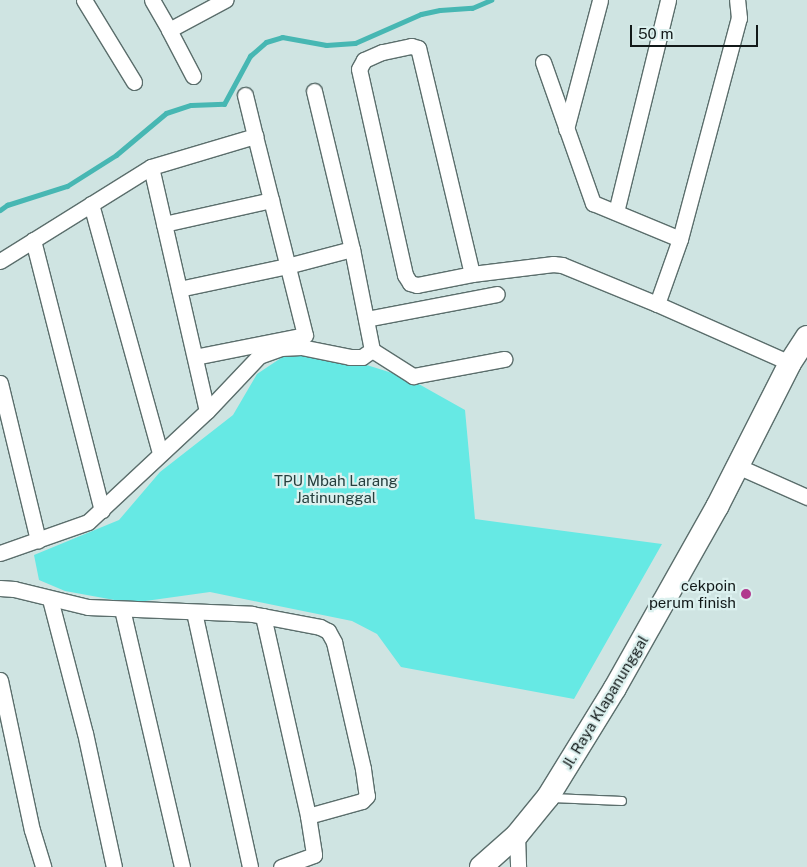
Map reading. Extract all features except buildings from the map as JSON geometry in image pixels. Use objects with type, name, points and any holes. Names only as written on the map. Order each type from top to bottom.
[{"type":"street","points":[[84,0],[134,82]]},
{"type":"street","points":[[152,0],[193,76]]},
{"type":"street","points":[[169,30],[225,0]]},
{"type":"street","points":[[566,129],[600,0]]},
{"type":"street","points":[[616,212],[668,0]]},
{"type":"street","points":[[658,304],[680,239],[738,18],[737,0]]},
{"type":"street","points":[[472,274],[418,48],[411,46],[382,52],[364,60],[359,69],[406,280],[417,284],[472,274],[553,264],[562,265],[658,304],[790,363]]},
{"type":"street","points":[[543,62],[593,203],[680,239]]},
{"type":"street","points":[[314,91],[352,249],[372,350],[413,376],[504,359]]},
{"type":"street","points":[[246,95],[306,342]]},
{"type":"street","points":[[0,261],[151,167],[255,136]]},
{"type":"street","points":[[151,167],[207,410]]},
{"type":"street","points":[[164,224],[271,200]]},
{"type":"street","points":[[91,204],[160,452]]},
{"type":"street","points":[[33,240],[102,510]]},
{"type":"street","points":[[180,289],[287,266],[352,249]]},
{"type":"street","points":[[366,319],[497,294]]},
{"type":"street","name":"Jl. Raya Klapanunggal","points":[[481,867],[517,835],[548,797],[615,688],[692,554],[790,363],[807,337]]},
{"type":"street","points":[[0,553],[88,522],[160,452],[207,410],[259,356],[306,342]]},
{"type":"street","points":[[195,357],[306,342],[350,357],[362,357],[372,350]]},
{"type":"street","points":[[0,384],[38,540]]},
{"type":"street","points":[[737,466],[807,498]]},
{"type":"street","points":[[0,588],[14,589],[50,599],[88,606],[263,616],[320,627],[328,631],[334,642],[363,769],[365,799],[308,816]]},
{"type":"street","points":[[50,599],[85,733],[114,867]]},
{"type":"street","points":[[122,609],[182,867]]},
{"type":"street","points":[[194,612],[250,867]]},
{"type":"street","points":[[263,616],[308,816],[314,855],[280,867]]},
{"type":"street","points":[[0,680],[32,830],[43,867]]},
{"type":"street","points":[[517,835],[518,867]]},
{"type":"lane","points":[[548,797],[622,801]]},
{"type":"green space","name":"TPU Mbah Larang Jatinunggal","points":[[335,355],[408,378],[465,410],[475,519],[662,544],[574,699],[401,667],[377,634],[352,621],[210,592],[131,603],[65,591],[39,580],[34,555],[119,520],[160,472],[233,415],[257,374],[284,356]]},
{"type":"waterway","points":[[0,210],[7,205],[67,186],[116,155],[166,113],[191,105],[224,104],[250,56],[266,42],[282,37],[326,45],[355,43],[421,14],[440,10],[472,8],[491,0]]},
{"type":"place","name":"cekpoin perum finish","points":[[746,594]]}]
